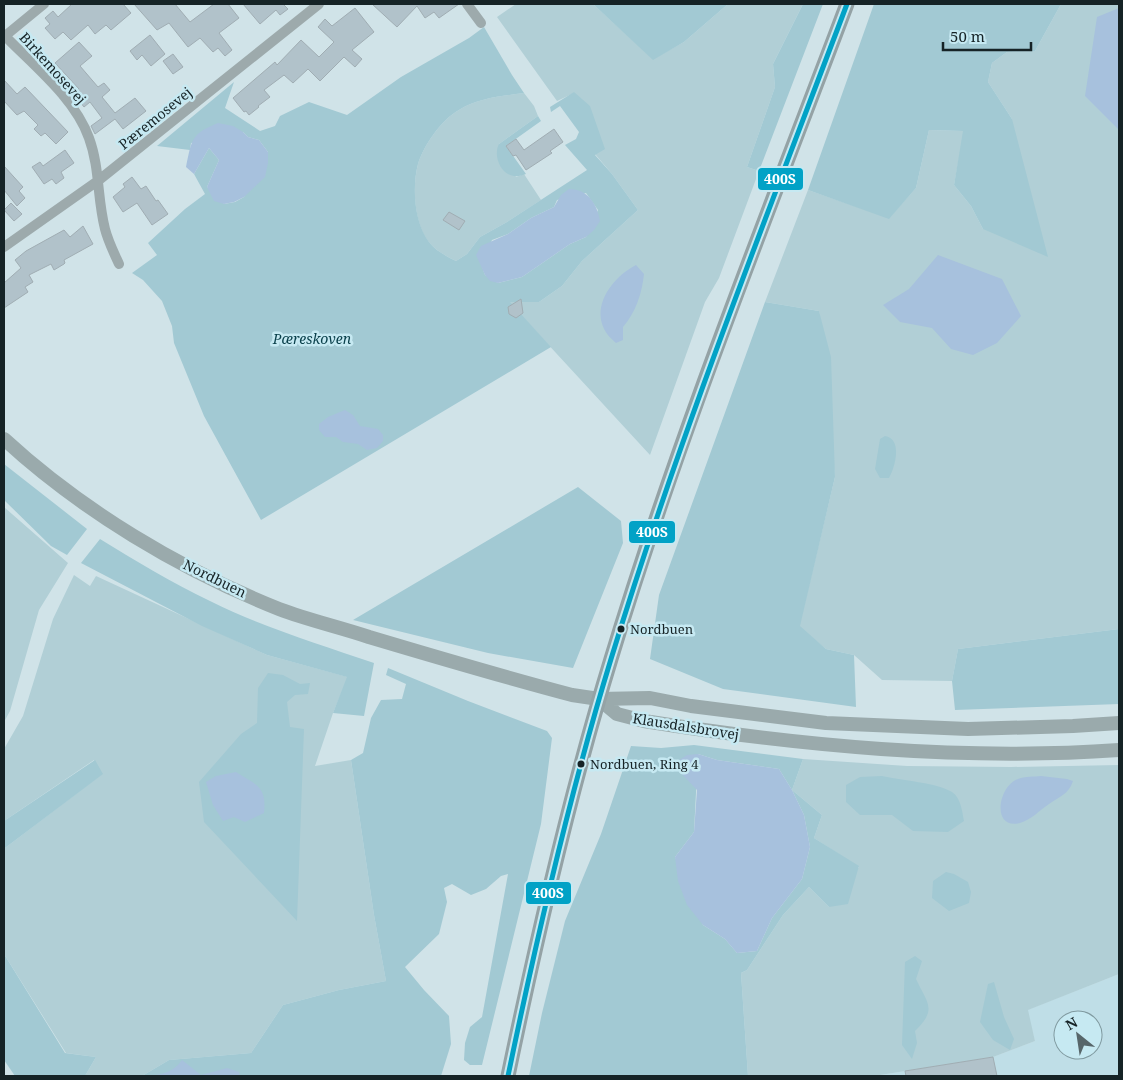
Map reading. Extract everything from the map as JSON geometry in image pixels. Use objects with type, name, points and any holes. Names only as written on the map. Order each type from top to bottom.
[{"type":"main road","points":[[508,1076],[554,870],[599,699],[644,553],[713,358],[847,4]]},
{"type":"street","points":[[4,36],[44,4]]},
{"type":"street","name":"Pæremosevej","points":[[4,247],[99,180],[319,4]]},
{"type":"street","points":[[467,4],[481,23]]},
{"type":"street","name":"Birkemosevej","points":[[4,36],[62,94],[76,112],[94,152],[105,229],[119,264]]},
{"type":"street","name":"Nordbuen","points":[[4,439],[23,457],[107,520],[200,573],[280,609],[564,693],[599,699]]},
{"type":"street","name":"Klausdalsbrovej","points":[[599,699],[650,698],[691,706],[826,723],[968,729],[1119,723]]},
{"type":"street","name":"Klausdalsbrovej","points":[[599,699],[617,714],[644,721],[823,745],[895,750],[1064,754],[1119,750]]},
{"type":"shaded area","points":[[516,4],[593,4],[653,59],[684,42],[728,4],[803,4],[773,64],[775,87],[747,167],[759,171],[719,278],[705,302],[650,455],[509,302],[539,302],[562,286],[582,261],[638,210],[595,154],[574,93],[557,101],[497,17]]},
{"type":"shaded area","points":[[1061,4],[1119,4],[1119,629],[958,649],[952,681],[882,680],[854,655],[826,649],[799,627],[835,477],[819,311],[765,302],[808,190],[889,218],[916,188],[929,130],[964,131],[954,185],[971,206],[983,229],[1012,119],[988,82],[992,63],[1007,52],[1035,51]]},
{"type":"shaded area","points":[[1119,8],[1119,130],[1085,96],[1097,17]]},
{"type":"shaded area","points":[[524,93],[534,106],[538,116],[499,144],[516,177],[524,174],[541,200],[480,237],[467,254],[456,261],[431,245],[423,233],[417,214],[415,193],[418,164],[429,141],[452,114],[483,100]]},
{"type":"shaded area","points":[[218,123],[233,126],[248,137],[259,140],[268,152],[265,177],[244,197],[224,204],[214,201],[207,187],[219,160],[209,148],[194,174],[186,167],[194,139],[202,131]]},
{"type":"shaded area","points":[[569,189],[581,192],[594,203],[600,221],[594,230],[522,277],[498,283],[490,281],[485,275],[476,255],[481,246],[508,234],[531,218],[554,207],[561,195]]},
{"type":"shaded area","points":[[938,255],[1002,279],[1021,316],[997,343],[973,355],[951,349],[932,328],[900,322],[883,305],[909,289]]},
{"type":"shaded area","points":[[636,265],[644,274],[642,288],[635,309],[623,327],[623,340],[616,343],[606,333],[602,322],[603,300],[616,280]]},
{"type":"shaded area","points":[[345,410],[353,415],[360,426],[378,429],[383,435],[383,441],[377,448],[367,450],[358,444],[343,442],[336,437],[325,437],[319,430],[319,424],[328,417]]},
{"type":"shaded area","points":[[4,507],[68,563],[39,610],[10,711],[4,722]]},
{"type":"shaded area","points":[[74,575],[90,586],[96,576],[267,655],[348,677],[333,713],[315,766],[351,760],[374,915],[386,981],[339,990],[283,1005],[251,1053],[169,1060],[142,1076],[85,1076],[96,1057],[66,1053],[4,954],[5,848],[102,774],[94,760],[4,821],[4,749],[23,716],[53,619]]},
{"type":"shaded area","points":[[698,754],[717,760],[779,769],[804,815],[810,847],[802,879],[772,918],[757,951],[737,953],[725,939],[703,925],[687,905],[678,881],[675,857],[694,832],[697,790],[679,771],[679,760],[687,755]]},
{"type":"shaded area","points":[[803,759],[907,766],[1119,765],[1119,974],[1028,1010],[1035,1041],[993,1057],[874,1076],[748,1076],[741,973],[747,970],[783,915],[809,887],[829,907],[859,867],[814,838],[822,815],[792,790]]},
{"type":"shaded area","points":[[236,772],[259,787],[264,797],[264,813],[245,822],[234,817],[223,821],[213,805],[206,782],[216,776]]},
{"type":"shaded area","points":[[1041,776],[1073,781],[1063,795],[1028,820],[1020,823],[1011,823],[1005,820],[1001,814],[1002,798],[1011,783],[1021,778]]},
{"type":"shaded area","points":[[1119,974],[1119,1076],[874,1076],[993,1057],[1035,1041],[1027,1010]]},
{"type":"shaded area","points":[[182,1060],[201,1075],[227,1068],[239,1072],[240,1076],[150,1076],[172,1070]]},
{"type":"green space","points":[[593,4],[728,4],[684,42],[653,60]]},
{"type":"green space","points":[[803,4],[823,4],[759,171],[747,167],[775,87],[773,64]]},
{"type":"green space","points":[[874,4],[1061,4],[1035,51],[1007,52],[992,63],[988,82],[1012,119],[1048,257],[983,229],[971,206],[954,185],[963,131],[929,130],[916,188],[889,219],[808,190]]},
{"type":"green space","name":"Pæreskoven","points":[[484,27],[524,93],[491,98],[459,110],[440,126],[429,141],[418,164],[415,194],[417,215],[429,242],[441,253],[456,261],[467,254],[480,237],[507,222],[587,170],[565,145],[576,139],[579,132],[560,106],[551,112],[550,107],[574,92],[590,106],[605,149],[595,155],[612,174],[638,210],[582,261],[562,286],[539,302],[510,302],[551,347],[261,520],[204,416],[174,343],[172,326],[162,301],[143,280],[132,273],[157,255],[148,243],[185,209],[205,194],[194,174],[209,148],[219,160],[207,187],[224,204],[235,202],[244,197],[268,152],[259,140],[248,137],[243,132],[191,143],[190,150],[157,146],[234,82],[225,108],[260,131],[275,126],[280,116],[309,102],[347,115],[401,77],[469,38]],"holes":[[[586,193],[598,210],[586,237],[570,244],[522,277],[498,283],[485,275],[481,264],[492,240],[508,234],[531,218],[554,207],[557,200]]]},
{"type":"green space","points":[[538,116],[541,121],[506,146],[526,174],[509,175],[499,163],[497,148],[499,144]]},
{"type":"green space","points":[[765,302],[819,311],[831,357],[835,477],[800,626],[826,649],[854,655],[856,707],[723,689],[650,659],[659,595]]},
{"type":"green space","points":[[885,436],[891,438],[894,442],[896,454],[889,478],[880,478],[875,469],[880,439]]},
{"type":"green space","points":[[4,464],[87,529],[67,555],[51,546],[4,500]]},
{"type":"green space","points":[[578,487],[621,521],[623,543],[573,668],[488,653],[353,620]]},
{"type":"green space","points":[[100,539],[168,579],[230,610],[291,635],[374,663],[364,716],[333,713],[347,677],[267,655],[202,626],[81,563]]},
{"type":"green space","points":[[1119,629],[1119,704],[955,710],[952,681],[958,649]]},
{"type":"green space","points":[[388,668],[547,731],[552,738],[541,824],[482,1065],[470,1065],[464,1060],[465,1043],[470,1027],[482,1017],[508,874],[501,876],[486,889],[471,895],[452,884],[444,888],[447,902],[439,934],[405,967],[449,1016],[451,1044],[441,1076],[142,1076],[169,1060],[251,1053],[283,1005],[339,990],[386,981],[374,915],[351,760],[363,753],[371,718],[381,700],[402,699],[406,684],[386,675]]},
{"type":"green space","points":[[268,673],[283,675],[300,684],[310,683],[308,694],[295,695],[287,702],[290,727],[304,729],[297,921],[204,822],[199,782],[241,734],[257,723],[258,688]]},
{"type":"green space","points":[[694,745],[803,759],[792,790],[822,815],[814,838],[859,866],[848,904],[829,907],[809,887],[783,915],[747,970],[741,973],[748,1076],[529,1076],[542,1013],[565,921],[601,834],[631,746],[661,748]],"holes":[[[698,754],[717,760],[779,769],[804,815],[810,847],[802,879],[772,918],[757,951],[737,953],[725,939],[703,925],[675,857],[694,832]]]},
{"type":"green space","points":[[95,760],[103,774],[5,848],[4,886],[4,821]]},
{"type":"green space","points":[[882,776],[928,784],[952,792],[959,801],[964,821],[948,832],[913,831],[892,815],[860,815],[846,802],[846,785],[860,777]]},
{"type":"green space","points":[[946,872],[968,882],[971,892],[969,903],[949,911],[932,898],[933,881]]},
{"type":"green space","points":[[4,954],[65,1053],[96,1057],[85,1076],[15,1076],[4,1060]]},
{"type":"green space","points":[[915,956],[922,961],[916,979],[927,1000],[928,1011],[926,1017],[915,1031],[917,1043],[912,1059],[902,1045],[905,962]]},
{"type":"green space","points":[[994,982],[1004,1017],[1014,1039],[1010,1050],[993,1040],[980,1022],[988,984]]},
{"type":"building","points":[[72,4],[123,4],[131,13],[111,30],[106,25],[95,34],[88,25],[71,40],[63,32],[55,39],[45,28],[50,24],[45,18],[53,11],[58,17]]},
{"type":"building","points":[[134,4],[175,4],[190,22],[214,4],[228,4],[239,18],[219,33],[232,50],[225,56],[218,48],[213,52],[200,38],[188,47],[169,23],[157,30]]},
{"type":"building","points":[[243,4],[283,4],[288,9],[280,15],[276,10],[260,24]]},
{"type":"building","points":[[372,4],[459,4],[439,18],[434,12],[425,18],[417,6],[397,27]]},
{"type":"building","points":[[355,8],[374,32],[352,50],[362,59],[355,67],[344,57],[320,81],[308,69],[293,83],[284,75],[264,90],[270,97],[249,115],[246,111],[244,112],[233,98],[275,62],[277,65],[301,40],[319,57],[334,42],[318,27],[325,19],[332,26]]},
{"type":"building","points":[[150,35],[165,54],[151,66],[142,55],[137,60],[130,51]]},
{"type":"building","points":[[79,42],[92,56],[80,66],[98,87],[104,83],[110,90],[102,97],[115,113],[135,98],[146,111],[123,129],[115,119],[95,134],[91,126],[102,118],[90,102],[84,107],[73,93],[79,89],[55,63]]},
{"type":"building","points":[[173,54],[183,67],[173,74],[163,61]]},
{"type":"building","points":[[4,80],[17,94],[25,87],[68,132],[56,144],[45,133],[41,136],[34,129],[38,125],[24,111],[17,115],[4,101]]},
{"type":"building","points":[[554,129],[563,142],[550,151],[552,153],[526,170],[516,155],[513,156],[506,146],[516,139],[524,150]]},
{"type":"building","points":[[65,150],[74,163],[61,172],[64,178],[56,184],[52,179],[44,184],[32,167],[40,162],[43,166]]},
{"type":"building","points":[[4,166],[23,187],[19,191],[25,198],[17,206],[4,190]]},
{"type":"building","points":[[132,177],[141,189],[146,186],[168,214],[152,225],[137,203],[123,212],[113,197],[125,187],[123,184]]},
{"type":"building","points":[[11,203],[22,214],[14,221],[4,210]]},
{"type":"building","points":[[449,212],[465,221],[459,230],[443,220]]},
{"type":"building","points":[[83,226],[93,244],[64,260],[65,263],[54,270],[51,264],[29,275],[33,282],[25,287],[28,292],[4,308],[4,283],[21,268],[15,260],[26,251],[64,230],[70,237]]},
{"type":"building","points":[[521,299],[523,313],[516,318],[509,314],[508,307]]},
{"type":"building","points":[[993,1057],[997,1076],[906,1076],[905,1071]]},
{"type":"transit line","name":"400S","points":[[508,1076],[530,971],[581,762],[637,576],[694,411],[847,4]]},
{"type":"place","name":"Nordbuen","points":[[621,629]]},
{"type":"place","name":"Nordbuen, Ring 4","points":[[581,764]]}]
